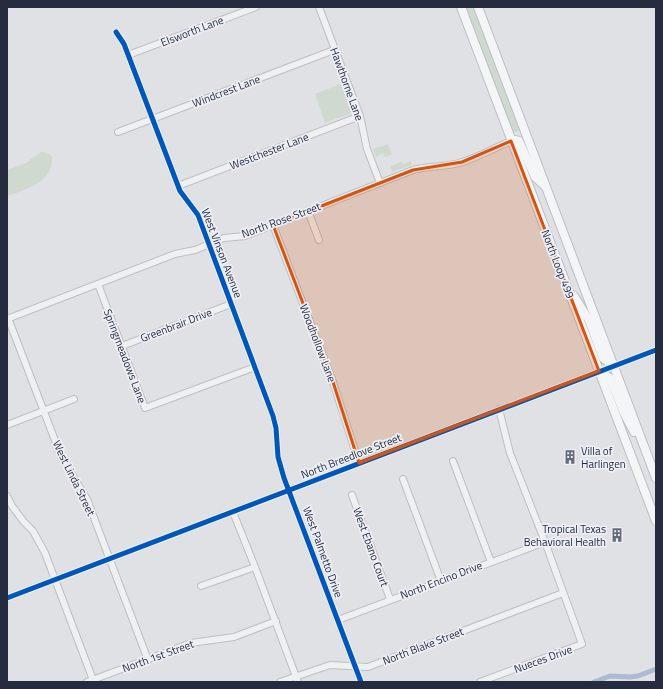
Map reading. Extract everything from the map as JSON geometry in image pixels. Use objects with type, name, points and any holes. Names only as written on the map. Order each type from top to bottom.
[{"type":"main road","name":"North Loop 499","points":[[461,7],[656,521]]},
{"type":"main road","name":"North Loop 499","points":[[478,7],[656,478]]},
{"type":"main road","points":[[511,141],[519,141],[535,178],[545,186]]},
{"type":"main road","points":[[565,282],[589,320],[603,358],[613,366]]},
{"type":"main road","points":[[599,371],[610,378],[624,413],[646,452]]},
{"type":"street","name":"Elsworth Lane","points":[[128,55],[256,7]]},
{"type":"street","name":"Hawthorne Lane","points":[[319,7],[360,116],[367,149],[380,184]]},
{"type":"street","name":"West Vinson Avenue","points":[[116,32],[120,37],[128,55],[180,191],[198,215],[273,416],[276,428],[279,462],[289,490]]},
{"type":"street","name":"Windcrest Lane","points":[[118,132],[334,50]]},
{"type":"street","name":"Westchester Lane","points":[[178,186],[360,116]]},
{"type":"street","name":"North Rose Street","points":[[8,318],[175,254],[195,250],[224,238],[245,236],[422,167],[450,165],[462,162],[511,141]]},
{"type":"street","points":[[308,211],[319,240]]},
{"type":"street","name":"Woodhollow Lane","points":[[273,224],[339,402],[359,463]]},
{"type":"street","name":"Springmeadows Lane","points":[[98,284],[145,408],[255,367]]},
{"type":"street","name":"Greenbrair Drive","points":[[122,346],[231,304]]},
{"type":"street","name":"West Linda Street","points":[[8,318],[61,456],[88,500],[148,660]]},
{"type":"street","name":"North Breedlove Street","points":[[7,598],[110,560],[656,350]]},
{"type":"street","points":[[7,425],[74,400]]},
{"type":"street","points":[[499,410],[510,453],[545,542],[563,593]]},
{"type":"street","points":[[453,461],[491,562]]},
{"type":"street","points":[[403,479],[441,581]]},
{"type":"street","name":"West Palmetto Drive","points":[[289,490],[361,682]]},
{"type":"street","name":"West Ebano Court","points":[[352,495],[390,600]]},
{"type":"street","points":[[7,496],[12,506],[36,536],[45,553],[90,681]]},
{"type":"street","points":[[234,512],[297,679]]},
{"type":"street","name":"North Encino Drive","points":[[338,620],[545,542]]},
{"type":"street","points":[[201,586],[255,567]]},
{"type":"street","name":"Nueces Drive","points":[[480,682],[582,644],[563,593]]},
{"type":"street","name":"North Blake Street","points":[[280,682],[297,679],[330,664],[368,667],[563,593]]},
{"type":"street","name":"North 1st Street","points":[[90,681],[191,643],[234,637],[276,621]]},
{"type":"highlighted area","points":[[511,141],[599,371],[359,463],[333,382],[273,225],[413,170],[462,162]]},
{"type":"shaded area","points":[[465,7],[474,7],[521,130],[513,133]]},
{"type":"shaded area","points":[[341,84],[352,113],[325,123],[315,94]]},
{"type":"shaded area","points":[[388,144],[392,155],[385,157],[383,153],[376,157],[373,149]]},
{"type":"shaded area","points":[[41,152],[47,153],[52,157],[51,166],[48,173],[37,184],[30,188],[7,196],[7,170],[26,163]]},
{"type":"shaded area","points":[[400,161],[403,164],[411,161],[412,165],[392,172],[390,166],[399,163]]},
{"type":"waterway","points":[[594,682],[610,676],[638,676],[656,669]]},
{"type":"cycle path","points":[[116,32],[124,44],[180,191],[198,215],[273,416],[276,428],[278,457],[284,478],[361,682]]},
{"type":"cycle path","points":[[7,598],[656,350]]},
{"type":"place","name":"Villa of Harlingen","points":[[570,457]]},
{"type":"place","name":"Tropical Texas Behavioral Health","points":[[617,535]]}]
